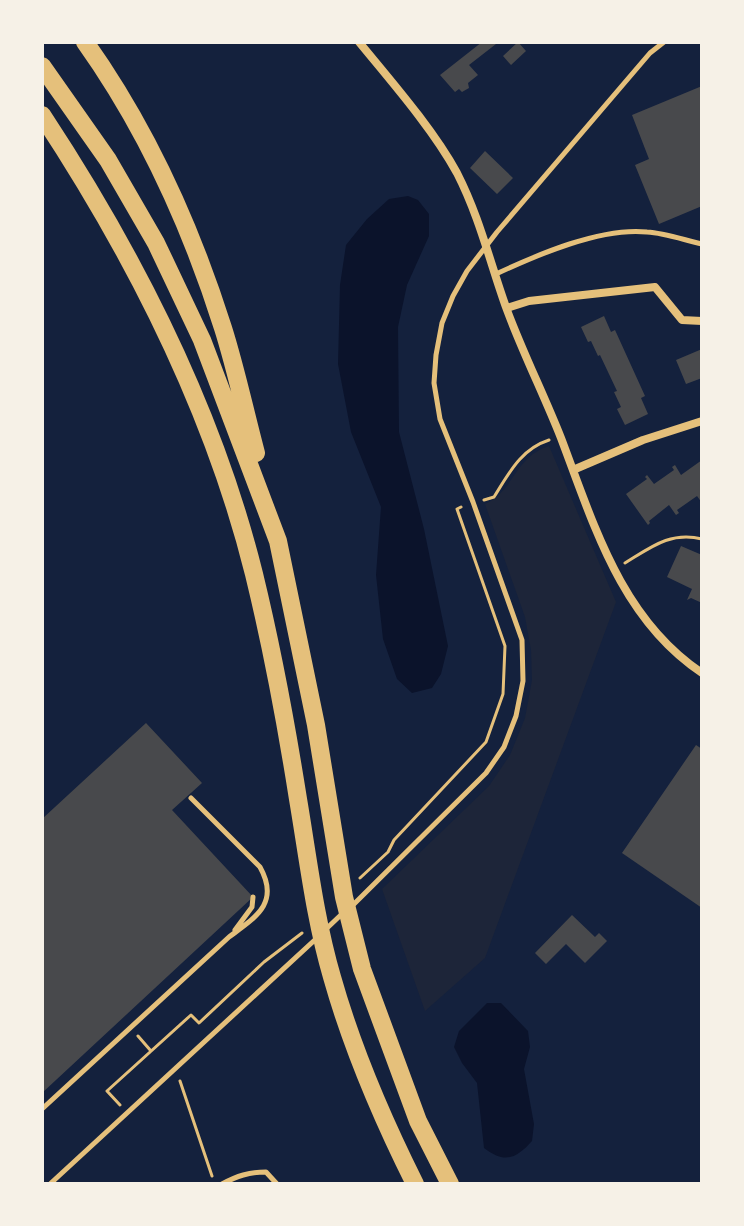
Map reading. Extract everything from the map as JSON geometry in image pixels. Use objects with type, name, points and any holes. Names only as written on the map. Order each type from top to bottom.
[{"type":"highway","points":[[85,42],[135,120],[167,180],[223,329],[278,541],[316,725],[341,882],[362,969],[418,1121],[450,1184]]},
{"type":"highway","points":[[42,66],[108,160],[156,243],[202,340],[278,541]]},
{"type":"highway","points":[[42,115],[84,178],[125,251],[172,345],[216,450],[239,516],[267,630],[288,731],[316,909],[332,977],[391,1136],[415,1184]]},
{"type":"street","points":[[359,42],[407,101],[456,172],[488,246],[507,308],[613,570],[632,603],[649,623],[702,673]]},
{"type":"street","points":[[507,308],[529,301],[655,287],[682,320],[702,321]]},
{"type":"street","points":[[573,470],[643,440],[702,421]]},
{"type":"lane","points":[[50,1184],[391,870],[486,773],[504,747],[516,716],[523,681],[522,640],[440,419],[434,383],[442,323],[467,271],[497,232],[650,53],[664,42]]},
{"type":"lane","points":[[496,274],[530,258],[624,232],[647,232],[702,244]]},
{"type":"lane","points":[[42,1109],[265,906],[267,880],[260,867],[191,798]]},
{"type":"lane","points":[[229,937],[252,907],[253,897]]},
{"type":"lane","points":[[222,1184],[240,1174],[266,1172],[277,1184]]},
{"type":"path","points":[[358,880],[388,852],[394,840],[486,742],[503,694],[505,646],[457,509],[494,497],[516,461],[536,444],[560,436]]},
{"type":"path","points":[[613,570],[665,538],[687,535],[702,539]]},
{"type":"path","points":[[199,1023],[264,962],[304,931]]},
{"type":"path","points":[[126,1112],[107,1091],[191,1015],[211,1034]]},
{"type":"path","points":[[179,1079],[215,1184]]},
{"type":"shaded area","points":[[408,196],[418,200],[429,214],[429,236],[407,285],[398,327],[399,432],[424,529],[448,646],[441,674],[432,688],[412,693],[397,679],[383,639],[376,575],[381,507],[351,432],[338,364],[340,285],[346,245],[367,219],[389,199]]},
{"type":"shaded area","points":[[549,446],[616,602],[485,958],[425,1011],[382,889],[489,786],[510,755],[525,718],[532,680],[525,617],[485,504],[495,499],[528,458]]},
{"type":"shaded area","points":[[487,1003],[501,1003],[528,1031],[530,1047],[524,1069],[534,1124],[532,1141],[515,1156],[509,1157],[498,1156],[484,1148],[477,1083],[454,1047],[459,1031]]},
{"type":"building","points":[[482,42],[496,44],[469,65],[478,75],[468,83],[469,88],[455,92],[440,75]]},
{"type":"building","points":[[518,42],[526,51],[511,65],[503,56]]},
{"type":"building","points":[[702,86],[702,206],[659,224],[635,165],[649,159],[632,115]]},
{"type":"building","points":[[485,151],[513,178],[497,194],[470,168]]},
{"type":"building","points":[[604,316],[611,332],[615,330],[645,396],[641,398],[648,414],[625,425],[617,409],[621,407],[614,392],[617,391],[600,355],[591,341],[588,342],[581,327]]},
{"type":"building","points":[[702,349],[702,378],[686,384],[676,360]]},
{"type":"building","points":[[702,460],[702,503],[697,496],[677,510],[679,513],[676,515],[669,505],[648,525],[626,494],[647,479],[647,475],[654,484],[674,470],[672,467],[675,465],[681,475]]},
{"type":"building","points":[[681,546],[702,555],[702,603],[691,598],[687,600],[692,589],[667,577]]},
{"type":"building","points":[[146,723],[202,783],[172,810],[253,897],[42,1093],[42,819]]},
{"type":"building","points":[[696,745],[702,749],[702,908],[622,853]]},
{"type":"building","points":[[572,915],[595,937],[599,933],[607,941],[585,963],[566,944],[546,964],[535,953]]}]
